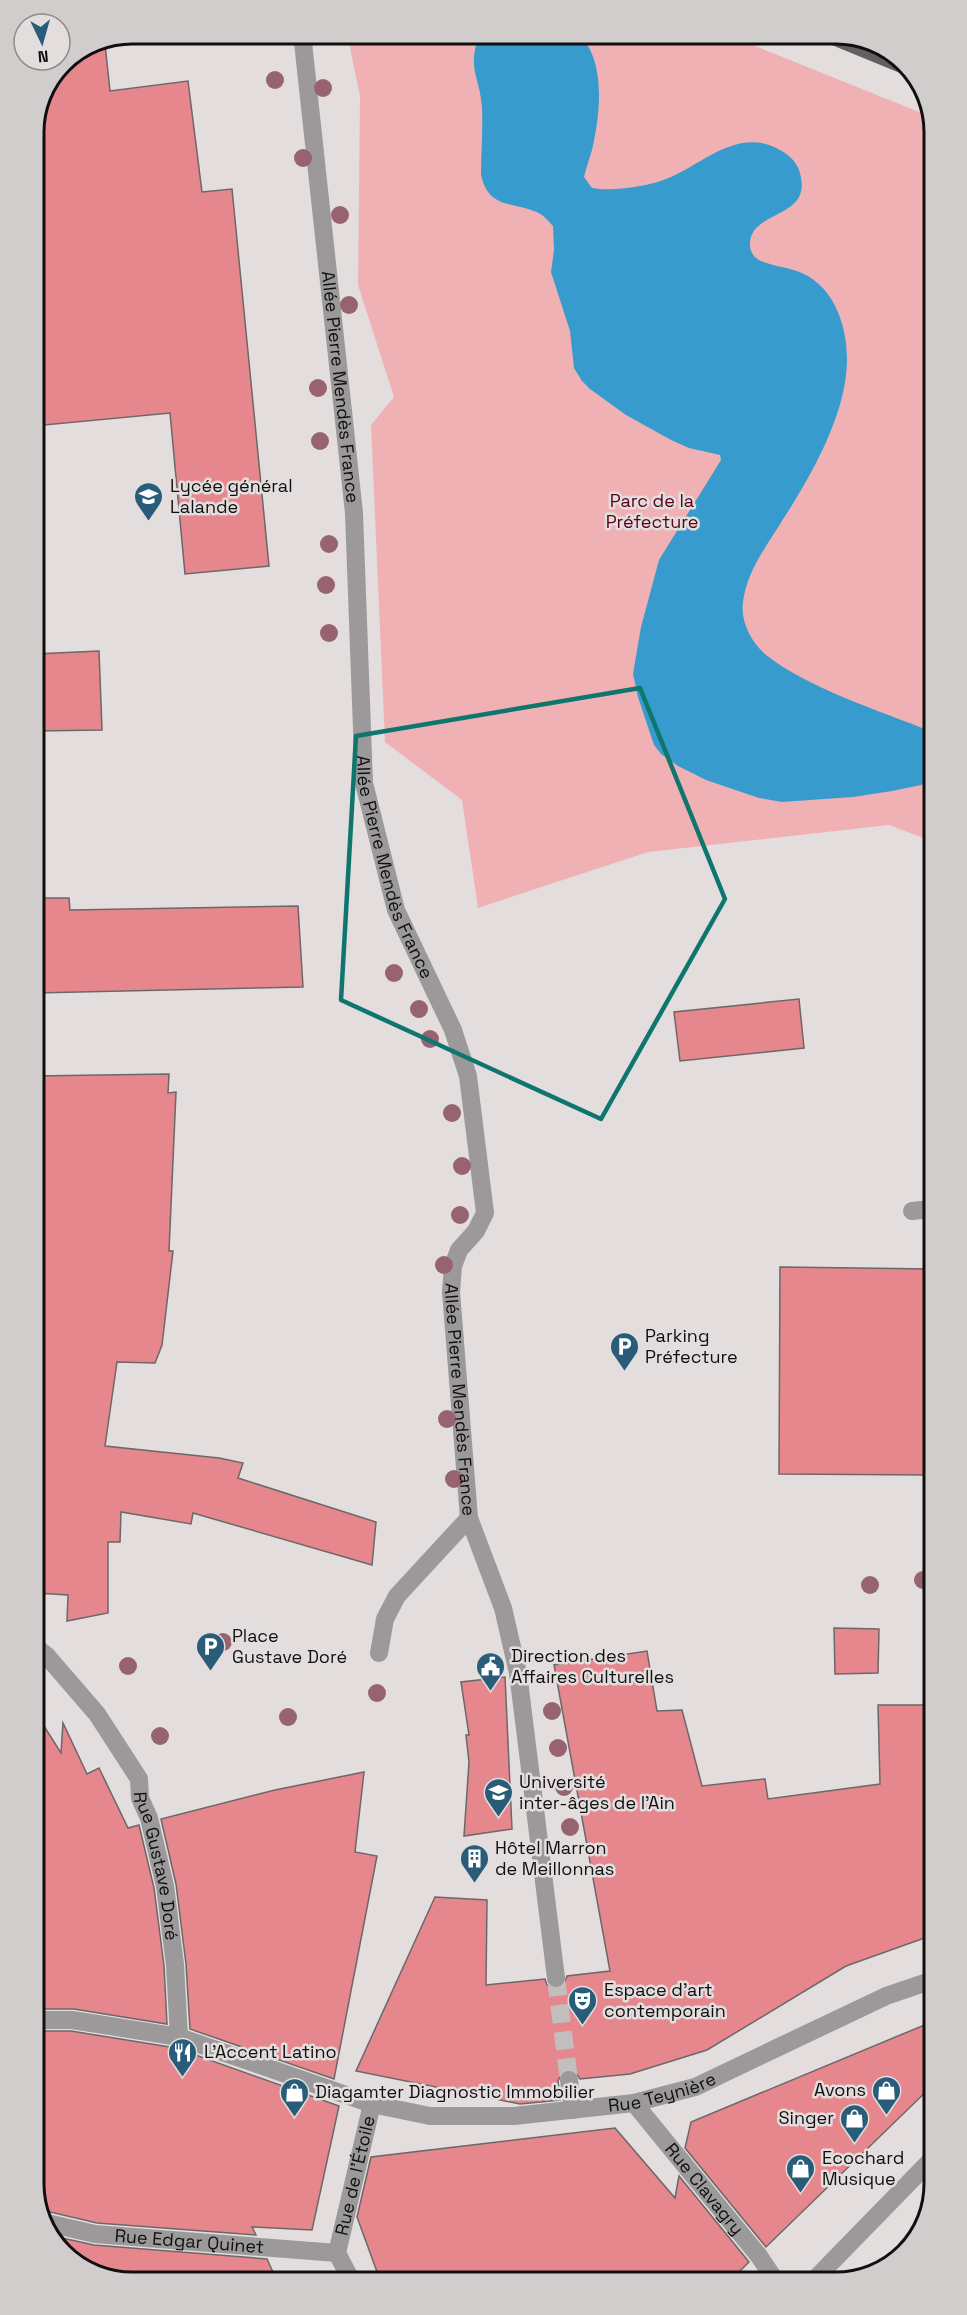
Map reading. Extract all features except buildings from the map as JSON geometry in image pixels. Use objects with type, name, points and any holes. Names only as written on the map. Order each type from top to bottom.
[{"type":"main road","points":[[858,46],[880,55]]},
{"type":"street","name":"Allée Pierre Mendès France","points":[[303,43],[354,513],[364,783],[396,910],[453,1030],[468,1076],[485,1213],[476,1231],[459,1250],[453,1266],[451,1292],[469,1518],[503,1608],[518,1673],[556,1978]]},
{"type":"street","points":[[912,1211],[924,1210]]},
{"type":"street","points":[[379,1653],[385,1620],[397,1596],[469,1518]]},
{"type":"street","name":"Rue Gustave Doré","points":[[43,1653],[97,1714],[139,1779],[140,1798],[149,1818],[165,1886],[175,1965],[179,2037]]},
{"type":"street","name":"Rue Teynière","points":[[43,2020],[72,2020],[179,2037],[372,2104],[430,2116],[514,2116],[634,2103],[695,2087],[886,1996],[924,1983]]},
{"type":"street","points":[[569,2080],[573,2110]]},
{"type":"street","name":"Rue Clavagry","points":[[634,2103],[770,2272]]},
{"type":"street","name":"Rue de l'Étoile","points":[[346,2271],[337,2253],[372,2104]]},
{"type":"street","points":[[822,2272],[924,2167]]},
{"type":"street","name":"Rue Edgar Quinet","points":[[54,2224],[95,2234],[337,2253]]},
{"type":"highlighted area","points":[[640,688],[725,899],[601,1119],[341,1000],[356,736]]},
{"type":"green space","name":"Parc de la Préfecture","points":[[349,43],[750,44],[922,113],[924,132],[924,838],[889,825],[648,852],[478,908],[462,800],[385,742],[371,425],[394,397],[358,285],[360,96]]},
{"type":"water","points":[[586,44],[594,58],[599,89],[595,136],[584,177],[592,188],[621,189],[653,183],[671,177],[730,146],[743,143],[756,142],[774,147],[787,155],[797,166],[802,186],[798,198],[791,206],[760,225],[753,233],[751,250],[754,256],[761,261],[804,274],[824,289],[837,310],[845,334],[847,359],[845,380],[841,401],[825,444],[753,570],[745,591],[743,617],[756,644],[766,655],[783,667],[845,698],[924,729],[924,784],[853,797],[782,802],[759,798],[706,780],[678,766],[661,754],[654,745],[633,674],[641,627],[659,560],[721,460],[720,455],[689,448],[626,415],[590,389],[574,368],[570,331],[551,272],[554,250],[553,226],[533,210],[497,200],[490,195],[481,175],[482,108],[474,64],[476,45]]},
{"type":"tunnel","points":[[556,1978],[569,2080]]},
{"type":"place","name":"Lycée général Lalande","points":[[149,522]]},
{"type":"place","name":"Parking Préfecture","points":[[624,1372]]},
{"type":"place","name":"Place Gustave Doré","points":[[211,1672]]},
{"type":"place","name":"Direction des Affaires Culturelles","points":[[490,1692]]},
{"type":"place","name":"Université inter-âges de l'Ain","points":[[498,1818]]},
{"type":"place","name":"Hôtel Marron de Meillonnas","points":[[474,1884]]},
{"type":"place","name":"Espace d'art contemporain","points":[[583,2026]]},
{"type":"place","name":"L'Accent Latino","points":[[183,2078]]},
{"type":"place","name":"Avons","points":[[887,2116]]},
{"type":"place","name":"Diagamter Diagnostic Immobilier","points":[[294,2118]]},
{"type":"place","name":"Singer","points":[[855,2144]]},
{"type":"place","name":"Ecochard Musique","points":[[801,2194]]}]
